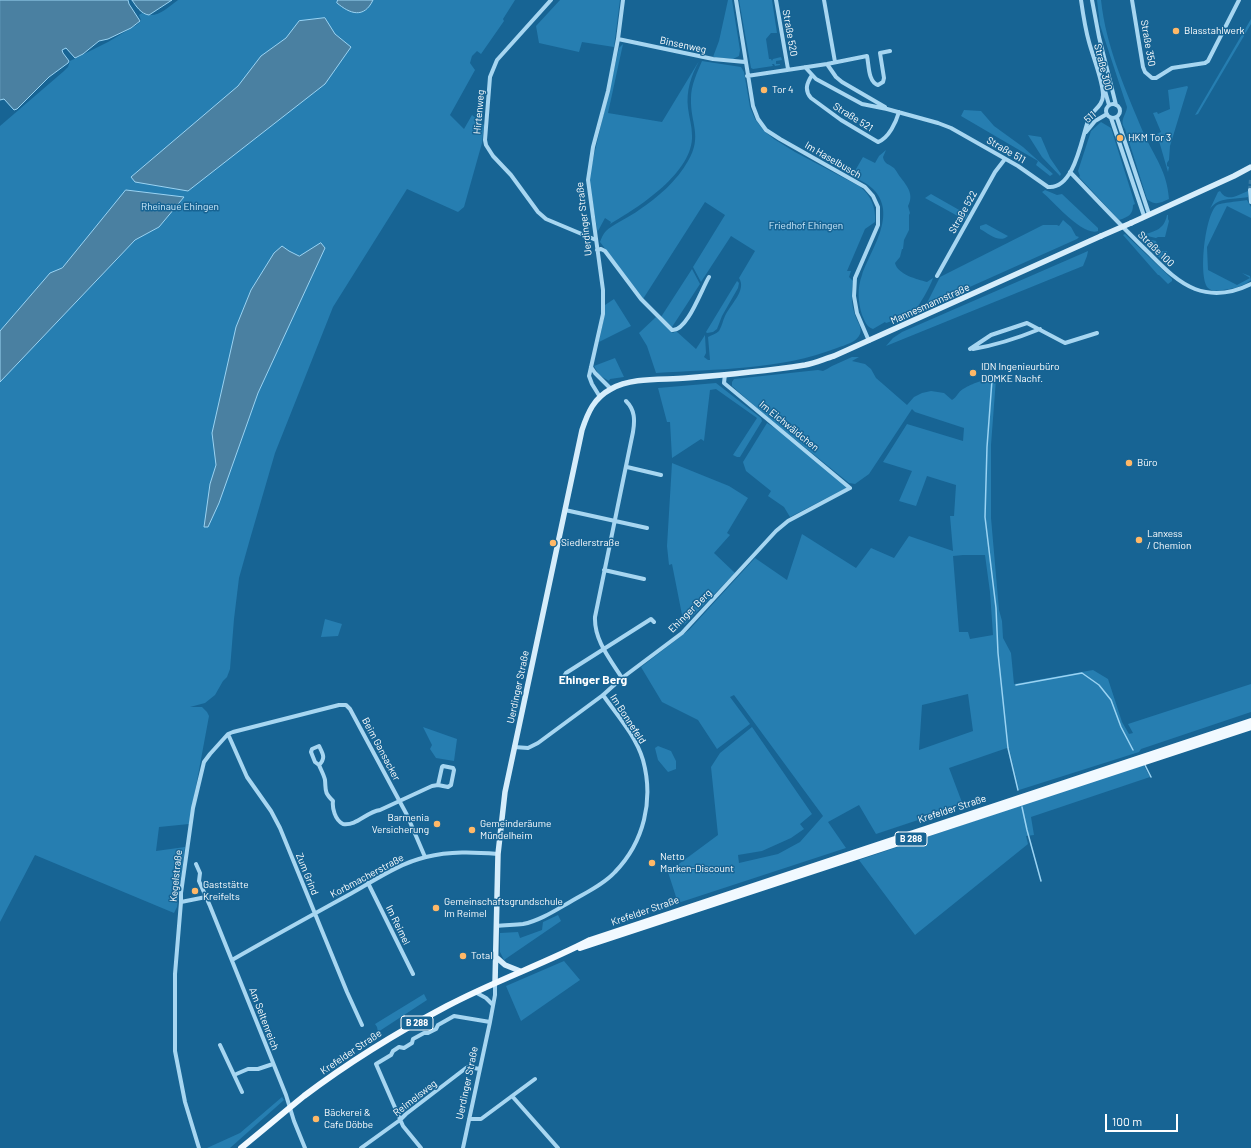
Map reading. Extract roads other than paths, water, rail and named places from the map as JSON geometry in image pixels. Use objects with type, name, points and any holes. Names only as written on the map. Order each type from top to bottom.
[{"type":"main road","name":"Mannesmannstraße","points":[[600,397],[611,389],[630,382],[725,374],[806,364],[834,356],[1074,249],[1251,167]]},
{"type":"main road","name":"Uerdinger Straße","points":[[495,983],[498,854],[505,792],[584,425],[589,411],[600,397]]},
{"type":"main road","name":"Krefelder Straße","points":[[241,1148],[290,1108],[386,1040],[448,1005],[590,940],[1251,721]]},
{"type":"main road","name":"Krefelder Straße","points":[[570,950],[589,946],[630,931],[1251,727]]},
{"type":"main road","points":[[496,957],[505,965],[520,971]]},
{"type":"street","name":"Hirtenweg","points":[[551,0],[497,60],[490,77],[485,140],[486,145],[493,156],[511,175],[538,212],[546,219],[596,240]]},
{"type":"street","name":"Uerdinger Straße","points":[[600,397],[589,376],[603,314],[602,290],[588,180],[593,147],[608,91],[618,39],[623,0]]},
{"type":"street","name":"Im Haselbusch","points":[[736,0],[753,106],[758,119],[766,130],[780,139],[865,187],[873,196],[878,208],[878,225],[855,278],[854,296],[857,313],[870,341]]},
{"type":"street","name":"Straße 520","points":[[776,0],[788,69]]},
{"type":"street","points":[[824,0],[835,62]]},
{"type":"street","name":"Straße 300","points":[[1081,0],[1088,40],[1103,95],[1099,106],[1090,118],[1085,134]]},
{"type":"street","name":"Straße 300","points":[[1092,0],[1099,37],[1116,105]]},
{"type":"street","name":"Straße 350","points":[[1132,0],[1144,67],[1148,76],[1156,78],[1172,68],[1205,63],[1208,61],[1239,0]]},
{"type":"street","name":"Binsenweg","points":[[618,39],[713,59],[745,62]]},
{"type":"street","points":[[1088,40],[1096,58],[1110,105],[1107,108],[1107,114],[1111,118],[1146,215]]},
{"type":"street","points":[[748,76],[827,64],[867,56],[872,80],[878,85],[884,78],[880,54],[890,52]]},
{"type":"street","name":"Straße 511","points":[[827,64],[836,77],[842,82],[887,109]]},
{"type":"street","name":"Straße 511","points":[[805,67],[816,79],[862,104],[938,122],[1005,159],[1048,188],[1059,185],[1070,172],[1076,162],[1085,134]]},
{"type":"street","name":"Straße 521","points":[[812,75],[806,86],[810,98],[841,120],[878,142],[882,140],[893,126],[899,112]]},
{"type":"street","points":[[1110,105],[1116,105],[1120,110],[1120,114],[1117,118],[1146,215]]},
{"type":"street","name":"511","points":[[1085,134],[1095,121],[1107,114]]},
{"type":"street","points":[[1111,118],[1117,118]]},
{"type":"street","name":"Straße 522","points":[[937,276],[995,172],[1005,159]]},
{"type":"street","name":"Straße 100","points":[[1070,172],[1116,221],[1169,272],[1186,285],[1205,292],[1217,293],[1230,292],[1251,284]]},
{"type":"street","points":[[1250,190],[1251,202]]},
{"type":"street","points":[[597,250],[601,249],[605,251],[641,300],[672,330],[681,327],[698,302],[703,288],[710,277]]},
{"type":"street","points":[[1040,330],[1006,342],[970,349],[991,335],[1027,324],[1040,330],[1065,343],[1097,333]]},
{"type":"street","points":[[591,366],[611,389]]},
{"type":"street","name":"Im Eichwäldchen","points":[[725,374],[724,383],[848,484],[850,488]]},
{"type":"street","points":[[622,678],[597,638],[594,627],[604,570],[627,468],[635,422],[633,410],[626,400]]},
{"type":"street","points":[[627,468],[661,475]]},
{"type":"street","name":"Ehinger Berg","points":[[514,747],[528,748],[538,743],[603,695],[622,678],[682,633],[771,537],[788,521],[850,488]]},
{"type":"street","points":[[565,510],[647,528]]},
{"type":"street","points":[[604,570],[644,579]]},
{"type":"street","points":[[563,678],[566,673],[651,619],[654,622]]},
{"type":"street","name":"Im Bonnefeld","points":[[496,926],[524,924],[557,910],[600,884],[615,873],[637,841],[644,823],[648,794],[646,775],[642,759],[629,732],[603,695]]},
{"type":"street","name":"Beim Gansacker","points":[[228,734],[339,705],[346,705],[350,708],[400,801],[425,857]]},
{"type":"street","name":"Kegelstraße","points":[[199,1148],[185,1102],[175,1051],[175,974],[181,892],[193,808],[204,762],[228,734]]},
{"type":"street","name":"Zum Grind","points":[[228,734],[247,777],[271,811],[280,828],[314,914],[362,1025]]},
{"type":"street","points":[[319,765],[324,778],[324,788],[328,796],[333,801],[332,807],[340,823],[353,823],[375,811],[432,786],[438,784],[448,787],[451,785],[454,770],[453,768],[442,767],[438,784]]},
{"type":"street","name":"Korbmacherstraße","points":[[232,960],[368,883],[409,862],[425,857],[449,853],[463,852],[498,854]]},
{"type":"street","name":"Am Seltenreich","points":[[196,864],[200,873],[199,880],[288,1100],[305,1148]]},
{"type":"street","name":"Im Reimel","points":[[368,883],[413,974]]},
{"type":"street","points":[[181,902],[206,897]]},
{"type":"street","name":"Uerdinger Straße","points":[[463,1148],[490,1022],[495,983]]},
{"type":"street","points":[[475,992],[486,998],[493,1005]]},
{"type":"street","points":[[421,1148],[403,1126],[376,1064],[391,1055],[392,1051],[399,1047],[404,1048],[412,1043],[413,1039],[424,1033],[428,1033],[438,1025],[454,1016],[490,1022]]},
{"type":"street","points":[[220,1044],[242,1092]]},
{"type":"street","points":[[234,1076],[248,1069],[258,1069],[273,1064]]},
{"type":"street","name":"Reimelsweg","points":[[361,1148],[400,1120],[466,1068],[470,1067],[480,1070]]},
{"type":"street","points":[[469,1119],[481,1119],[535,1079]]},
{"type":"street","points":[[512,1096],[558,1148]]},
{"type":"waterway","points":[[992,380],[987,447],[985,517],[996,608],[998,653],[1008,748],[1018,790]]},
{"type":"waterway","points":[[1016,685],[1082,673],[1099,685],[1111,700],[1121,727],[1133,750]]},
{"type":"waterway","points":[[1145,765],[1151,777]]},
{"type":"waterway","points":[[1022,807],[1041,881]]},
{"type":"tunnel","points":[[1250,190],[1251,179]]},
{"type":"place","name":"Blasstahlwerk","points":[[1176,31]]},
{"type":"place","name":"Tor 4","points":[[764,90]]},
{"type":"place","name":"HKM Tor 3","points":[[1120,138]]},
{"type":"place","name":"IDN Ingenieurbüro DOMKE Nachf.","points":[[973,373]]},
{"type":"place","name":"Büro","points":[[1129,463]]},
{"type":"place","name":"Lanxess / Chemion","points":[[1139,540]]},
{"type":"place","name":"Siedlerstraße","points":[[553,543]]},
{"type":"place","name":"Barmenia Versicherung","points":[[437,824]]},
{"type":"place","name":"Gemeinderäume Mündelheim","points":[[472,830]]},
{"type":"place","name":"Netto Marken-Discount","points":[[652,863]]},
{"type":"place","name":"Gaststätte Kreifelts","points":[[195,891]]},
{"type":"place","name":"Gemeinschaftsgrundschule Im Reimel","points":[[436,908]]},
{"type":"place","name":"Total","points":[[463,956]]},
{"type":"place","name":"Bäckerei & Cafe Döbbe","points":[[316,1119]]},
{"type":"district","name":"Ehinger Berg","points":[[593,680]]},
{"type":"park label","name":"Rheinaue Ehingen","points":[[180,207]]},
{"type":"park label","name":"Friedhof Ehingen","points":[[806,226]]}]
